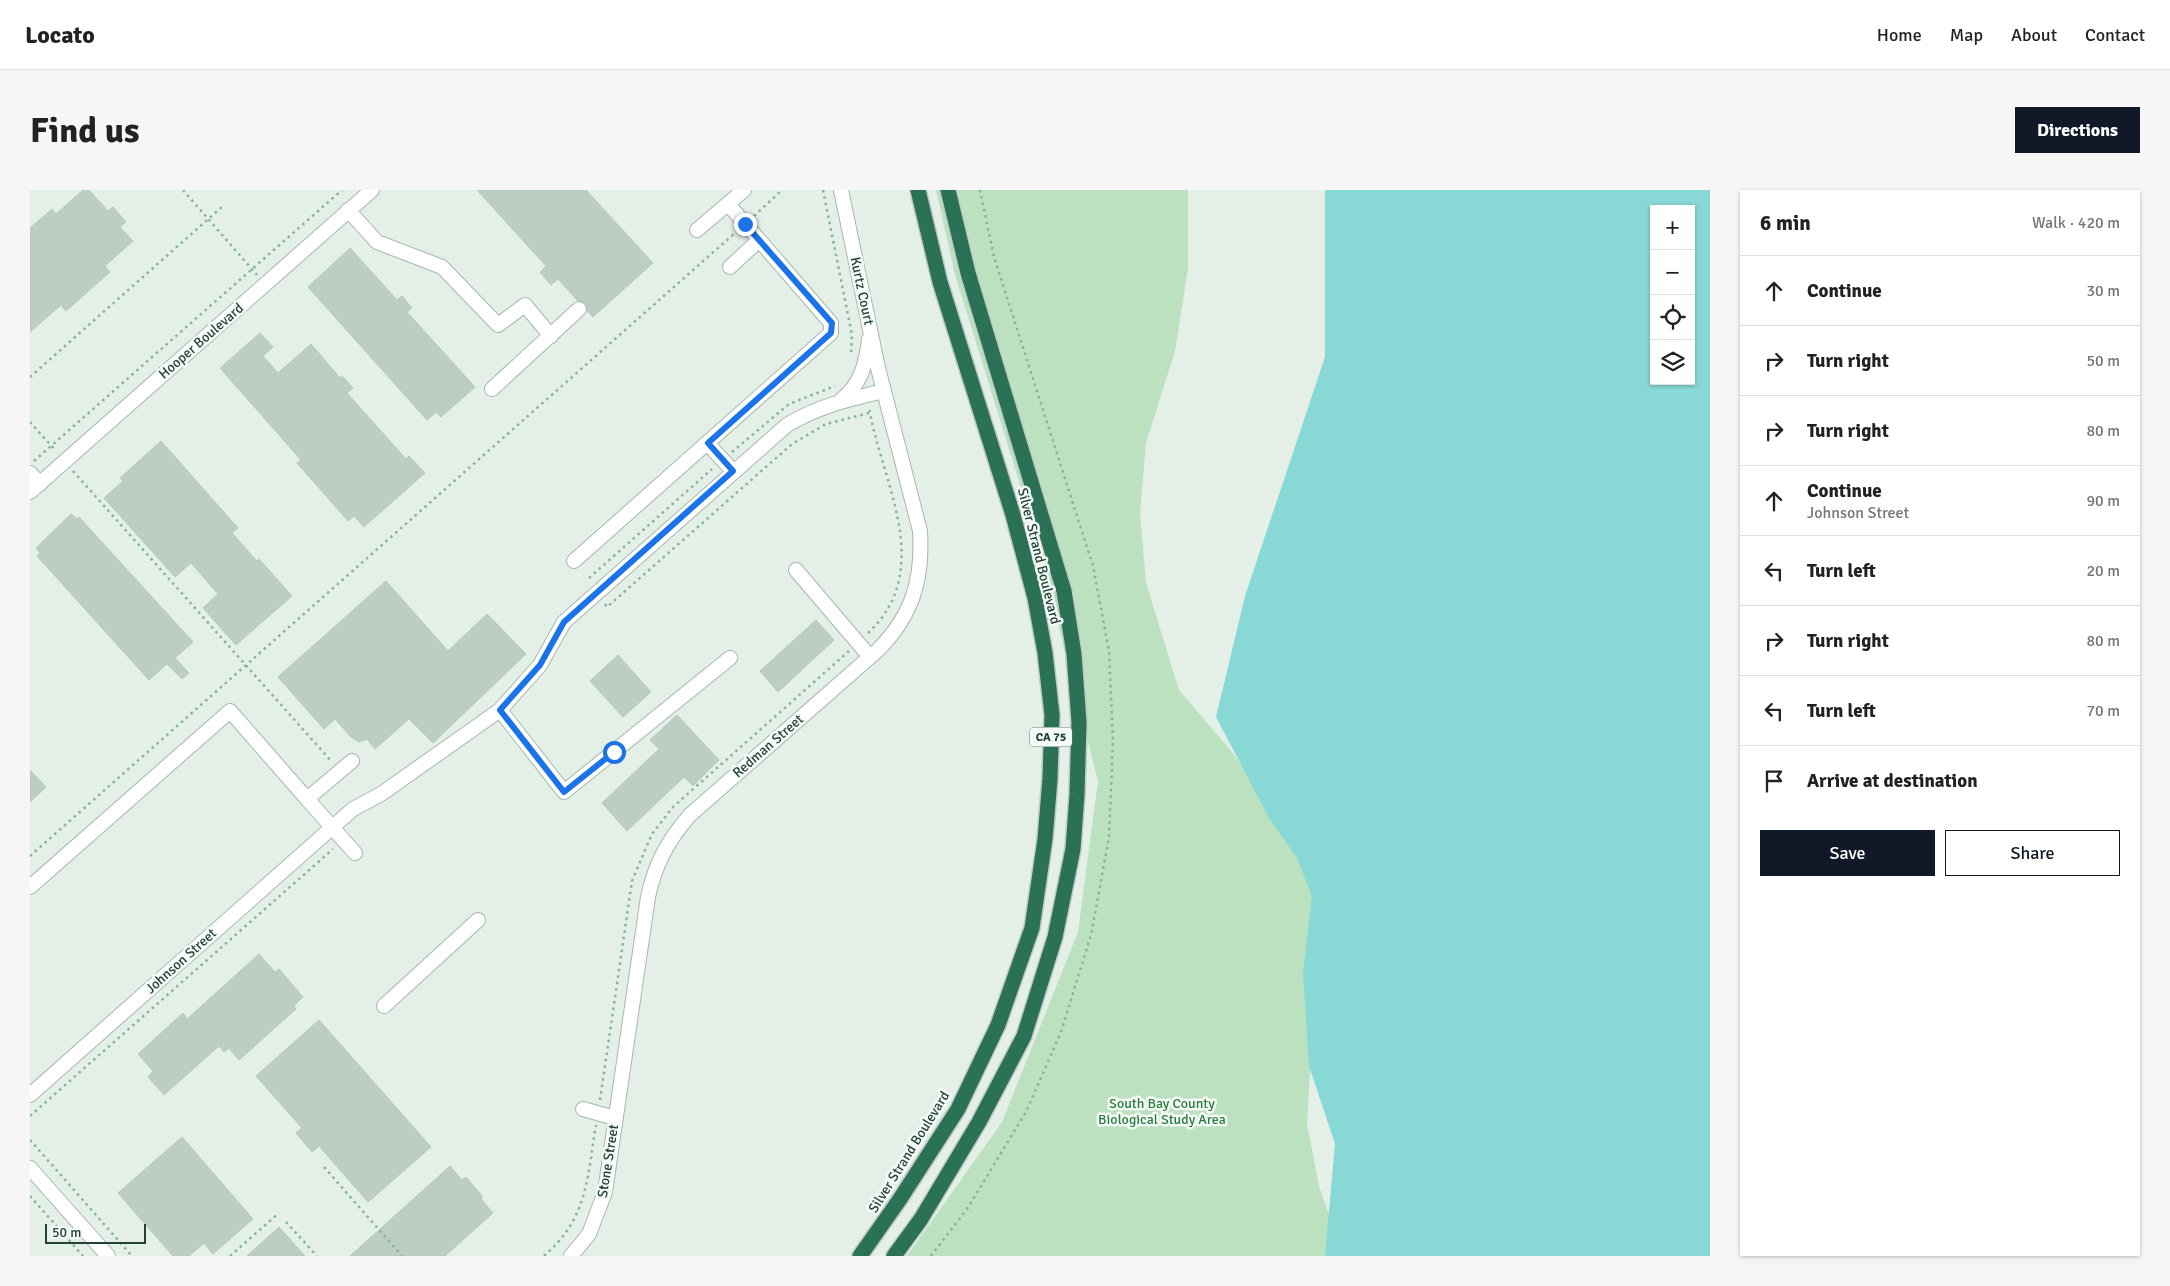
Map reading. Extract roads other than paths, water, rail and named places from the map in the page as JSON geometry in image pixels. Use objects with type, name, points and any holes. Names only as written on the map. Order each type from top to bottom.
[{"type":"highway","name":"Silver Strand Boulevard","points":[[860,1256],[900,1199],[958,1109],[998,1025],[1032,928],[1045,839],[1050,779],[1052,715],[1045,653],[1035,598],[1013,515],[940,282],[918,190]]},
{"type":"highway","name":"Silver Strand Boulevard","points":[[894,1256],[921,1219],[979,1122],[1024,1036],[1055,937],[1073,849],[1077,794],[1079,722],[1074,654],[1064,591],[968,273],[948,190]]},
{"type":"street","name":"Hooper Boulevard","points":[[35,488],[372,190]]},
{"type":"street","points":[[698,230],[744,190]]},
{"type":"street","name":"Kurtz Court","points":[[841,190],[884,391]]},
{"type":"street","points":[[574,561],[831,333],[832,323],[728,204]]},
{"type":"street","points":[[348,210],[377,242],[442,267],[498,326],[525,305],[551,336]]},
{"type":"street","points":[[730,267],[759,240]]},
{"type":"street","points":[[840,402],[858,382],[866,362],[869,340],[864,300]]},
{"type":"street","points":[[492,389],[579,310]]},
{"type":"street","points":[[708,443],[733,471],[788,425],[805,414],[840,402],[884,391]]},
{"type":"street","name":"Redman Street","points":[[615,1118],[648,897],[652,876],[666,846],[690,815],[870,657],[894,632],[910,605],[920,571],[920,531],[884,391]]},
{"type":"street","name":"Johnson Street","points":[[30,1095],[331,827],[353,809],[381,794],[500,710],[540,665],[564,622],[733,471]]},
{"type":"street","points":[[30,473],[35,488]]},
{"type":"street","points":[[796,570],[870,657]]},
{"type":"street","points":[[500,710],[564,792],[730,658]]},
{"type":"street","points":[[30,887],[230,711],[355,853]]},
{"type":"street","points":[[307,799],[352,761]]},
{"type":"street","points":[[384,1006],[478,920]]},
{"type":"street","points":[[583,1109],[615,1118]]},
{"type":"street","name":"Stone Street","points":[[571,1256],[589,1234],[598,1214],[604,1192],[615,1118]]},
{"type":"street","points":[[30,1168],[108,1256]]},
{"type":"water","points":[[1325,190],[1710,190],[1710,1256],[1325,1256],[1335,1144],[1309,1066],[1303,973],[1312,896],[1297,858],[1269,818],[1216,717],[1245,596],[1325,357]]},
{"type":"park label","name":"South Bay County Biological Study Area","points":[[1162,1112]]}]
